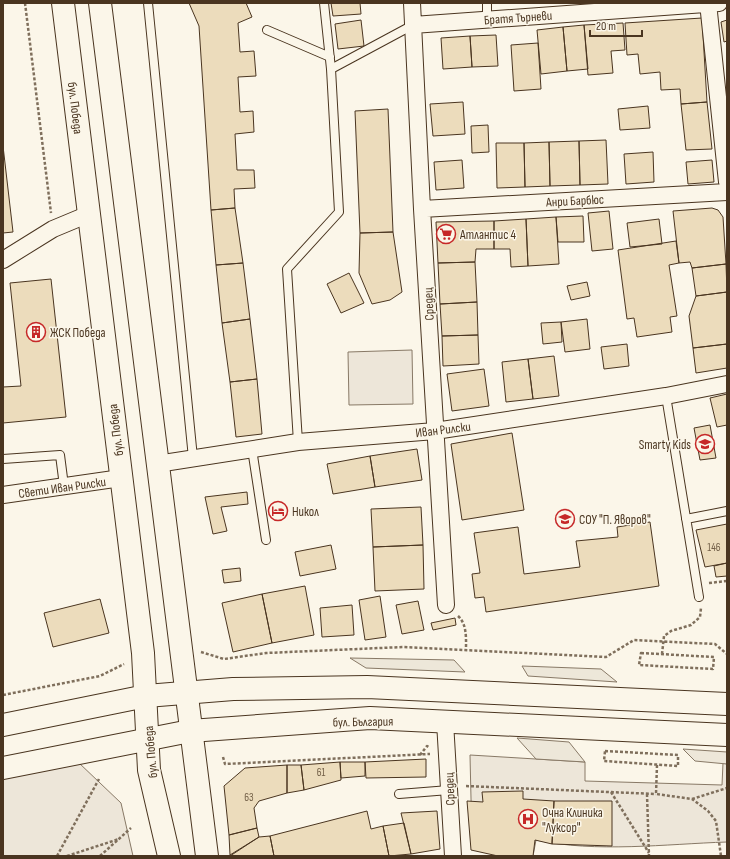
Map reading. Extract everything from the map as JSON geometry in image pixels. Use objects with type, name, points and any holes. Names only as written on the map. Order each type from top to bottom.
[{"type":"main road","name":"бул. Победа","points":[[63,3],[143,654],[149,770],[169,856]]},
{"type":"main road","points":[[100,3],[206,856]]},
{"type":"main road","points":[[3,725],[146,696],[233,689],[367,687],[727,704]]},
{"type":"main road","name":"бул. България","points":[[3,768],[190,731],[370,718],[727,735]]},
{"type":"street","name":"Средец","points":[[412,3],[422,209],[446,605]]},
{"type":"street","points":[[711,3],[727,182]]},
{"type":"street","name":"Братя Търневи","points":[[413,25],[711,3]]},
{"type":"street","name":"Анри Барбюс","points":[[422,209],[727,192]]},
{"type":"street","points":[[3,260],[53,229],[89,214]]},
{"type":"street","name":"Иван Рилски","points":[[157,464],[298,442],[435,431],[666,396],[727,384]]},
{"type":"street","name":"Свети Иван Рилски","points":[[3,495],[121,478]]},
{"type":"street","name":"Средец","points":[[445,722],[453,856]]},
{"type":"lane","points":[[148,3],[193,458]]},
{"type":"lane","points":[[298,442],[287,269],[339,212],[331,69],[324,3]]},
{"type":"lane","points":[[487,3],[487,19]]},
{"type":"lane","points":[[331,69],[413,25]]},
{"type":"lane","points":[[267,30],[330,57]]},
{"type":"lane","points":[[666,396],[699,597]]},
{"type":"lane","points":[[252,449],[266,540]]},
{"type":"lane","points":[[3,459],[60,455],[64,486]]},
{"type":"lane","points":[[686,519],[727,511]]},
{"type":"lane","points":[[399,794],[449,787]]},
{"type":"path","points":[[25,3],[53,229]]},
{"type":"path","points":[[697,585],[727,581]]},
{"type":"path","points":[[662,654],[662,641],[664,636],[671,630],[691,625],[700,617],[699,597]]},
{"type":"path","points":[[446,605],[446,609],[461,619],[466,633],[466,650]]},
{"type":"path","points":[[180,647],[224,659],[266,654],[404,647],[606,657],[634,640],[715,644],[727,654]]},
{"type":"path","points":[[641,653],[662,654],[714,657],[713,669],[639,665],[641,653]]},
{"type":"path","points":[[3,694],[100,676],[143,654]]},
{"type":"path","points":[[420,755],[427,746]]},
{"type":"path","points":[[604,751],[678,756],[678,766],[657,765],[604,762],[604,751]]},
{"type":"path","points":[[223,758],[225,764],[437,753]]},
{"type":"path","points":[[656,794],[657,765]]},
{"type":"path","points":[[57,856],[99,779]]},
{"type":"path","points":[[449,787],[656,794],[692,799],[727,788]]},
{"type":"path","points":[[610,792],[649,854]]},
{"type":"path","points":[[647,794],[649,854]]},
{"type":"path","points":[[692,799],[708,812],[716,821],[721,856]]},
{"type":"path","points":[[100,856],[131,828]]},
{"type":"path","points":[[67,856],[119,839]]},
{"type":"shaded area","points":[[412,350],[413,404],[349,405],[348,352]]},
{"type":"shaded area","points":[[350,658],[454,660],[465,672],[366,668]]},
{"type":"shaded area","points":[[522,666],[601,669],[617,682],[528,676]]},
{"type":"shaded area","points":[[517,738],[569,742],[585,762],[536,759]]},
{"type":"shaded area","points":[[683,749],[727,752],[727,764],[695,761]]},
{"type":"shaded area","points":[[470,755],[585,762],[585,781],[722,785],[723,763],[727,764],[727,842],[607,847],[559,844],[536,840],[533,856],[511,856],[472,841]]},
{"type":"shaded area","points":[[78,762],[121,803],[133,856],[3,856],[3,777]]},
{"type":"building","points":[[189,3],[246,3],[252,17],[238,23],[240,52],[254,51],[256,76],[238,77],[240,112],[253,111],[254,132],[235,134],[237,170],[254,170],[255,188],[234,189],[235,208],[211,210],[199,26]]},
{"type":"building","points":[[331,3],[360,3],[361,14],[333,16]]},
{"type":"building","points":[[702,18],[707,102],[681,104],[680,89],[661,90],[660,72],[640,74],[638,54],[627,55],[625,23]]},
{"type":"building","points":[[361,20],[364,46],[338,49],[335,24]]},
{"type":"building","points":[[727,20],[727,41],[724,42],[721,22]]},
{"type":"building","points":[[623,23],[625,50],[611,51],[613,73],[588,75],[584,25]]},
{"type":"building","points":[[584,25],[588,69],[567,71],[563,27]]},
{"type":"building","points":[[563,27],[567,71],[541,74],[537,30]]},
{"type":"building","points":[[496,35],[498,66],[472,67],[470,36]]},
{"type":"building","points":[[470,36],[472,67],[443,69],[441,38]]},
{"type":"building","points":[[538,43],[541,89],[514,91],[511,45]]},
{"type":"building","points":[[463,102],[465,134],[433,136],[430,104]]},
{"type":"building","points":[[707,102],[712,149],[686,150],[681,104]]},
{"type":"building","points":[[648,106],[650,128],[620,130],[618,109]]},
{"type":"building","points":[[388,109],[393,232],[360,233],[355,111]]},
{"type":"building","points":[[488,125],[489,152],[472,153],[471,126]]},
{"type":"building","points":[[606,140],[608,184],[580,185],[579,141]]},
{"type":"building","points":[[579,141],[580,185],[550,186],[549,142]]},
{"type":"building","points":[[549,142],[550,186],[525,187],[524,143]]},
{"type":"building","points":[[496,143],[524,143],[525,187],[497,188]]},
{"type":"building","points":[[3,146],[13,232],[3,233]]},
{"type":"building","points":[[653,152],[654,182],[626,184],[624,154]]},
{"type":"building","points":[[462,160],[464,188],[436,190],[434,162]]},
{"type":"building","points":[[712,160],[714,182],[688,184],[686,162]]},
{"type":"building","points":[[235,208],[243,263],[216,265],[211,210]]},
{"type":"building","points":[[712,208],[718,210],[723,217],[726,264],[692,268],[690,262],[679,263],[673,211]]},
{"type":"building","points":[[609,211],[613,249],[592,251],[588,213]]},
{"type":"building","points":[[583,216],[584,242],[558,242],[556,217]]},
{"type":"building","points":[[556,217],[559,264],[528,266],[526,219]]},
{"type":"building","points":[[526,219],[528,266],[511,267],[510,249],[494,249],[494,221]]},
{"type":"building","points":[[659,219],[662,244],[630,247],[627,223]]},
{"type":"building","points":[[494,221],[494,249],[476,249],[475,262],[438,263],[436,222]]},
{"type":"building","points":[[393,232],[402,292],[390,300],[372,304],[359,273],[360,233]]},
{"type":"building","points":[[676,241],[679,263],[669,265],[677,316],[670,317],[672,332],[637,337],[634,318],[627,319],[618,250]]},
{"type":"building","points":[[475,262],[477,302],[440,304],[438,263]]},
{"type":"building","points":[[243,263],[250,319],[222,323],[216,265]]},
{"type":"building","points":[[726,264],[727,292],[696,296],[692,268]]},
{"type":"building","points":[[349,273],[364,303],[341,313],[327,284]]},
{"type":"building","name":"ЖСК Победа","points":[[51,279],[66,417],[3,423],[3,387],[21,386],[10,283]]},
{"type":"building","points":[[587,282],[590,296],[571,300],[567,286]]},
{"type":"building","points":[[727,292],[727,344],[693,348],[689,316],[696,296]]},
{"type":"building","points":[[477,302],[478,335],[442,336],[440,304]]},
{"type":"building","points":[[250,319],[257,379],[230,382],[222,323]]},
{"type":"building","points":[[587,319],[590,349],[565,352],[561,322]]},
{"type":"building","points":[[561,322],[562,342],[543,344],[541,323]]},
{"type":"building","points":[[478,335],[479,364],[443,366],[442,336]]},
{"type":"building","points":[[627,344],[629,366],[604,369],[601,347]]},
{"type":"building","points":[[727,344],[727,368],[696,373],[693,348]]},
{"type":"building","points":[[554,356],[559,396],[533,399],[528,359]]},
{"type":"building","points":[[528,359],[533,399],[506,402],[502,362]]},
{"type":"building","points":[[484,369],[489,406],[452,411],[447,374]]},
{"type":"building","points":[[257,379],[262,434],[236,437],[230,382]]},
{"type":"building","points":[[727,394],[727,425],[717,427],[710,398]]},
{"type":"building","points":[[710,425],[716,458],[700,460],[694,428]]},
{"type":"building","points":[[512,433],[524,510],[462,520],[451,444]]},
{"type":"building","points":[[417,449],[422,480],[375,487],[370,456]]},
{"type":"building","points":[[370,456],[375,487],[333,494],[327,464]]},
{"type":"building","points":[[247,492],[248,504],[221,507],[227,531],[213,534],[205,497]]},
{"type":"building","points":[[421,507],[423,545],[373,547],[371,509]]},
{"type":"building","points":[[650,522],[659,586],[486,612],[484,597],[475,598],[472,574],[480,573],[474,533],[518,527],[524,574],[580,567],[576,541],[618,537],[617,527]]},
{"type":"building","points":[[727,524],[727,563],[705,567],[696,530]]},
{"type":"building","points":[[331,545],[336,569],[300,576],[295,552]]},
{"type":"building","points":[[423,545],[424,589],[375,591],[373,547]]},
{"type":"building","points":[[727,563],[727,576],[716,577],[714,566]]},
{"type":"building","points":[[240,568],[241,581],[224,583],[222,570]]},
{"type":"building","points":[[305,586],[314,635],[272,643],[262,594]]},
{"type":"building","points":[[262,594],[272,643],[233,652],[222,603]]},
{"type":"building","points":[[380,596],[386,637],[365,640],[359,600]]},
{"type":"building","points":[[100,599],[109,633],[53,647],[44,613]]},
{"type":"building","points":[[418,601],[424,630],[402,634],[396,605]]},
{"type":"building","points":[[352,605],[354,635],[322,637],[320,608]]},
{"type":"building","points":[[455,618],[456,625],[433,630],[431,623]]},
{"type":"building","points":[[426,759],[426,777],[366,778],[365,762]]},
{"type":"building","points":[[340,762],[365,762],[365,776],[341,778]]},
{"type":"building","points":[[340,762],[341,780],[304,790],[301,765]]},
{"type":"building","points":[[287,765],[287,793],[259,801],[254,808],[257,828],[229,835],[224,786],[245,768]]},
{"type":"building","points":[[287,765],[301,765],[304,790],[287,793]]},
{"type":"building","points":[[523,791],[523,799],[554,801],[552,844],[535,840],[533,856],[498,856],[471,850],[467,801],[483,802],[482,792]]},
{"type":"building","points":[[554,801],[612,801],[612,846],[552,844]]},
{"type":"building","points":[[367,811],[371,829],[383,826],[389,856],[274,856],[270,836]]},
{"type":"building","points":[[437,811],[440,849],[411,854],[401,813]]},
{"type":"building","points":[[404,823],[411,854],[389,856],[383,826]]},
{"type":"building","points":[[257,828],[259,837],[230,855],[229,835]]},
{"type":"building","points":[[270,836],[274,856],[230,856],[259,837]]},
{"type":"place","name":"Атлантис 4","points":[[446,234]]},
{"type":"place","name":"ЖСК Победа","points":[[36,332]]},
{"type":"place","name":"Smarty Kids","points":[[705,444]]},
{"type":"place","name":"Никол","points":[[278,511]]},
{"type":"place","name":"СОУ \"П. Яворов\"","points":[[565,519]]},
{"type":"place","name":"Очна Клиника \"Луксор\"","points":[[528,819]]}]
